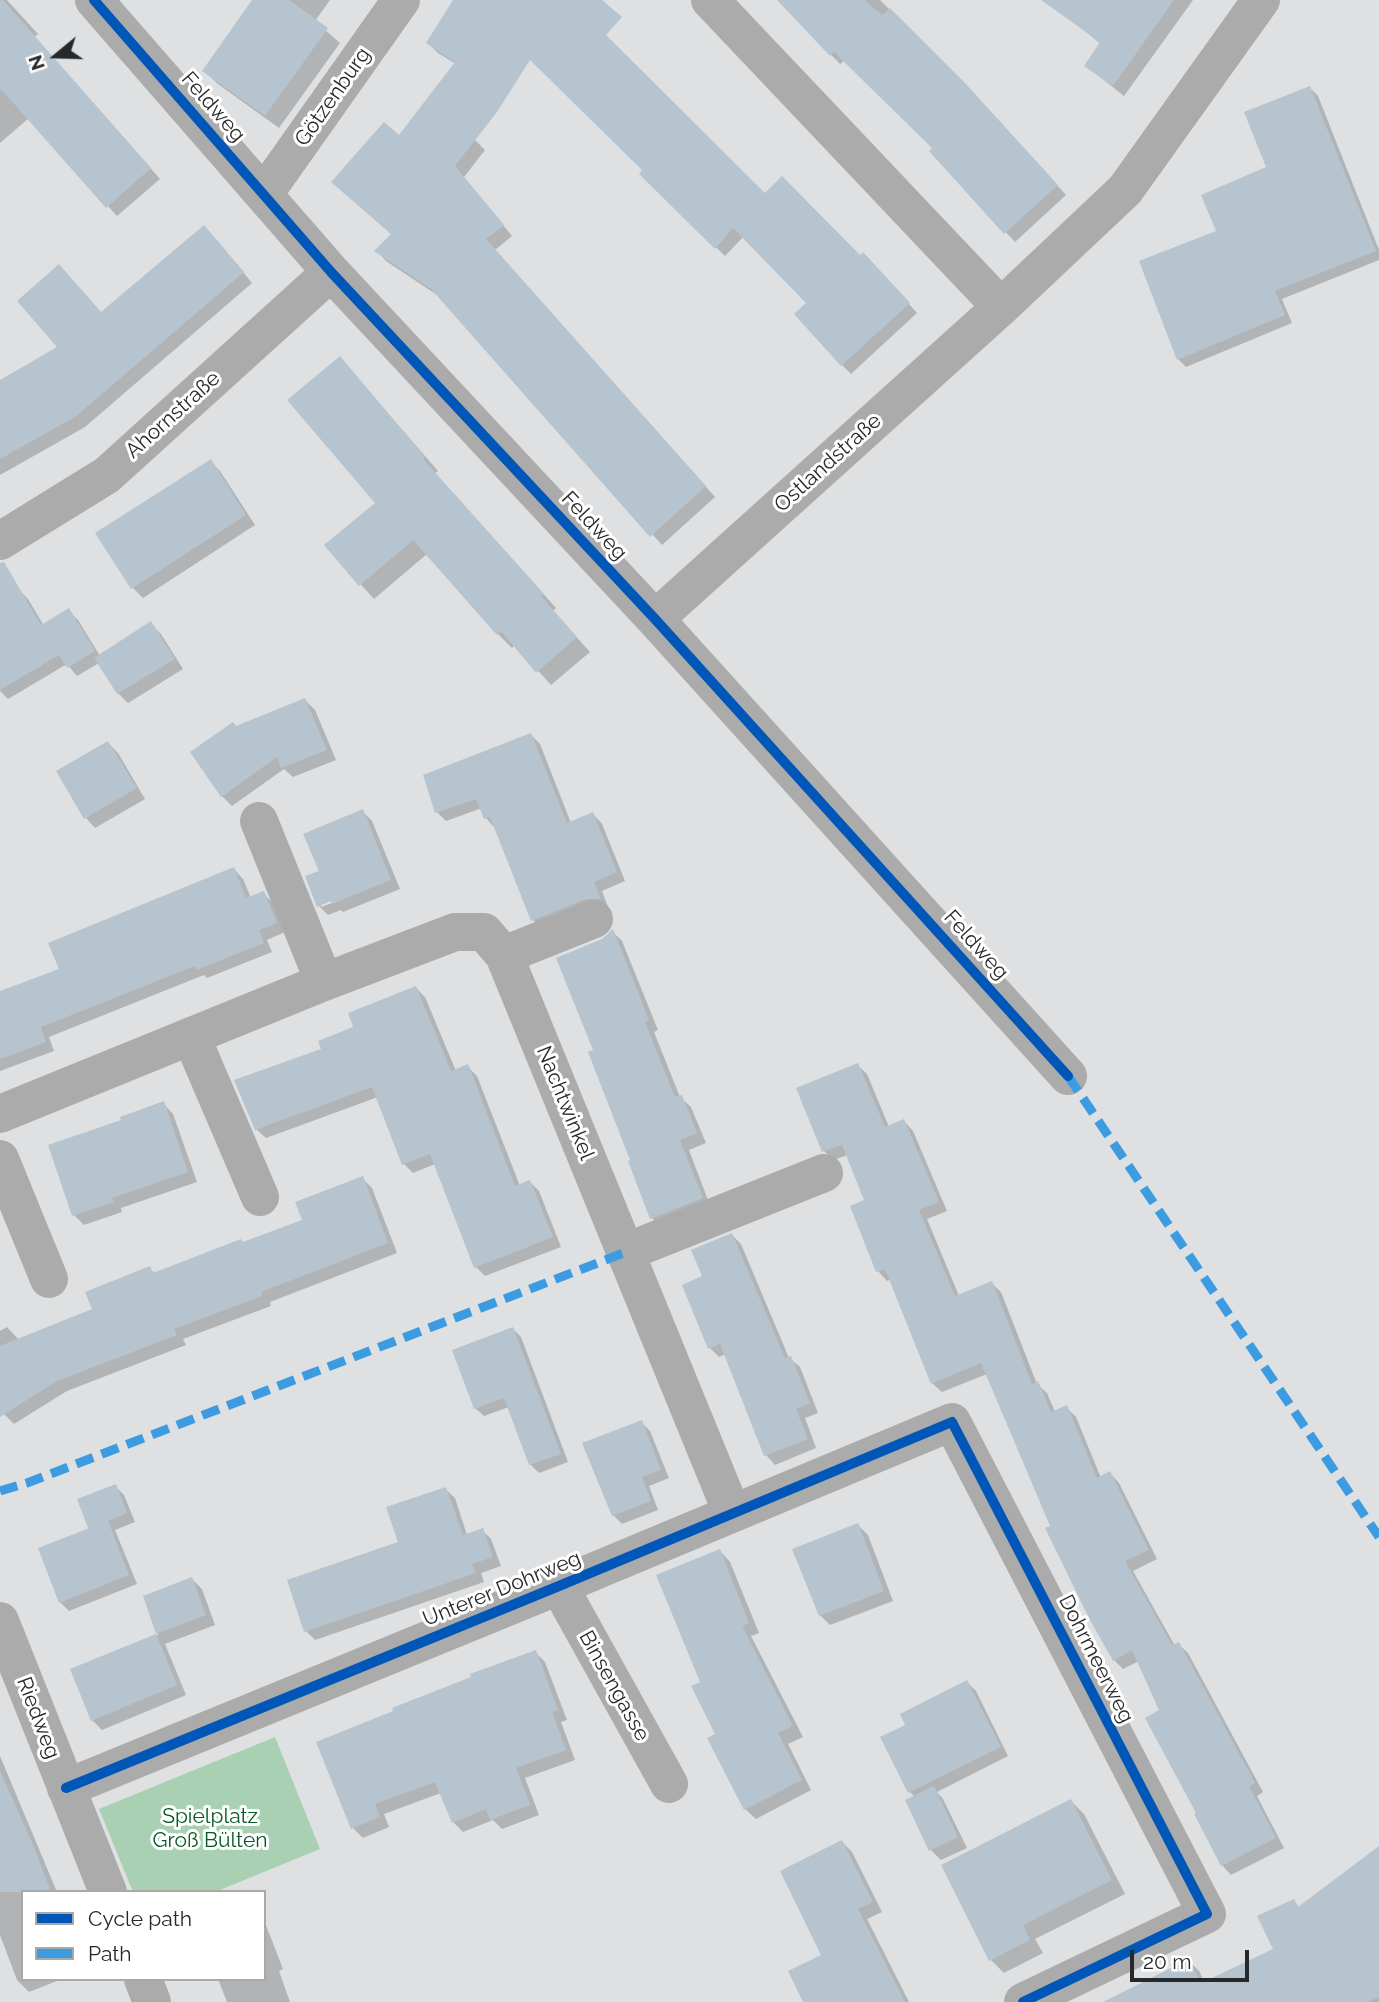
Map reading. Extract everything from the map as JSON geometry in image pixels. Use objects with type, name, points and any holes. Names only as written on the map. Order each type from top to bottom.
[{"type":"street","name":"Feldweg","points":[[94,0],[331,272],[655,619],[1068,1076]]},
{"type":"street","name":"Götzenburg","points":[[264,194],[401,0]]},
{"type":"street","points":[[710,0],[1001,307]]},
{"type":"street","name":"Ostlandstraße","points":[[655,619],[1001,307],[1125,190],[1261,0]]},
{"type":"street","name":"Ahornstraße","points":[[0,541],[107,475],[331,272]]},
{"type":"street","points":[[260,821],[324,982]]},
{"type":"street","points":[[504,955],[594,919]]},
{"type":"street","name":"Nachtwinkel","points":[[0,1114],[324,982],[455,932],[484,932],[504,955],[732,1513]]},
{"type":"street","points":[[191,1036],[260,1197]]},
{"type":"street","points":[[0,1159],[49,1279]]},
{"type":"street","points":[[626,1252],[824,1173]]},
{"type":"street","name":"Unterer Dohrweg","points":[[66,1788],[952,1422]]},
{"type":"street","name":"Dohrmeerweg","points":[[952,1422],[1207,1914],[1023,2002]]},
{"type":"street","name":"Binsengasse","points":[[559,1586],[669,1784]]},
{"type":"street","name":"Riedweg","points":[[0,1621],[107,1890]]},
{"type":"street","points":[[144,1981],[152,2002]]},
{"type":"green space","name":"Spielplatz Groß Bülten","points":[[275,1737],[320,1849],[220,1890],[132,1890],[99,1809]]},
{"type":"building","points":[[0,0],[3,0],[151,168],[106,208],[0,88]]},
{"type":"building","points":[[252,0],[289,0],[328,28],[265,116],[202,71]]},
{"type":"building","points":[[453,0],[602,0],[622,17],[606,35],[765,193],[782,176],[860,255],[863,252],[910,303],[841,366],[794,314],[806,303],[733,228],[715,249],[639,174],[642,170],[530,60],[497,112],[455,166],[504,225],[486,239],[706,486],[650,537],[431,289],[374,251],[391,234],[331,182],[384,122],[399,135],[455,62],[426,43]]},
{"type":"building","points":[[777,0],[864,0],[882,15],[890,8],[965,83],[1058,185],[1004,234],[929,151],[932,148],[834,52],[830,56]]},
{"type":"building","points":[[1041,0],[1174,0],[1113,86],[1084,66],[1100,42]]},
{"type":"building","points":[[1310,86],[1376,251],[1275,291],[1285,315],[1177,360],[1139,261],[1216,231],[1201,195],[1266,167],[1244,112]]},
{"type":"building","points":[[204,225],[244,272],[75,417],[0,459],[0,380],[57,347],[17,301],[59,264],[101,312]]},
{"type":"building","points":[[340,356],[425,457],[423,459],[544,594],[541,596],[577,637],[536,673],[501,631],[497,635],[413,540],[359,586],[324,545],[375,503],[287,400]]},
{"type":"building","points":[[211,459],[246,515],[131,589],[95,533]]},
{"type":"building","points":[[4,562],[41,625],[69,608],[95,651],[67,668],[59,655],[0,690],[0,563]]},
{"type":"building","points":[[151,621],[175,659],[117,694],[94,658]]},
{"type":"building","points":[[305,698],[327,750],[281,768],[277,757],[221,797],[190,752],[233,722],[236,726]]},
{"type":"building","points":[[531,733],[567,823],[593,812],[617,872],[594,882],[601,899],[586,899],[531,921],[490,817],[484,819],[476,799],[435,813],[423,775]]},
{"type":"building","points":[[108,741],[137,788],[84,819],[56,771]]},
{"type":"building","points":[[363,809],[391,880],[332,904],[331,901],[317,907],[305,876],[319,871],[303,834]]},
{"type":"building","points":[[234,867],[246,898],[264,891],[277,923],[259,930],[264,943],[196,970],[195,966],[41,1027],[46,1042],[0,1059],[0,991],[59,969],[48,943]]},
{"type":"building","points":[[613,929],[649,1020],[645,1022],[675,1097],[682,1095],[697,1133],[680,1140],[703,1198],[650,1219],[588,1052],[593,1050],[556,958],[602,939]]},
{"type":"building","points":[[416,986],[451,1071],[468,1064],[515,1186],[530,1180],[553,1237],[474,1268],[430,1154],[402,1165],[372,1087],[255,1130],[234,1080],[321,1049],[318,1041],[353,1027],[348,1013]]},
{"type":"building","points":[[858,1063],[885,1127],[904,1119],[939,1202],[919,1210],[955,1296],[992,1281],[1032,1384],[1038,1381],[1051,1412],[1067,1405],[1097,1478],[1110,1471],[1149,1550],[1125,1561],[1172,1645],[1179,1642],[1255,1783],[1249,1786],[1276,1838],[1221,1866],[1145,1718],[1159,1710],[1132,1650],[1113,1661],[1045,1528],[1050,1526],[981,1363],[931,1384],[885,1269],[876,1272],[850,1206],[864,1200],[842,1145],[822,1152],[796,1088]]},
{"type":"building","points":[[164,1101],[188,1172],[112,1198],[114,1202],[72,1216],[48,1145],[121,1120],[120,1117]]},
{"type":"building","points":[[363,1176],[388,1243],[261,1292],[262,1296],[174,1329],[177,1335],[57,1381],[0,1417],[0,1346],[92,1309],[85,1292],[150,1266],[153,1273],[241,1239],[243,1242],[302,1220],[295,1202]]},
{"type":"building","points":[[732,1233],[785,1358],[791,1356],[810,1403],[796,1409],[808,1439],[764,1456],[720,1344],[708,1349],[682,1285],[702,1276],[691,1250]]},
{"type":"building","points":[[513,1327],[561,1454],[529,1465],[504,1398],[474,1409],[452,1350]]},
{"type":"building","points":[[642,1420],[661,1470],[642,1477],[651,1501],[612,1516],[582,1443]]},
{"type":"building","points":[[116,1484],[127,1513],[108,1521],[129,1575],[59,1603],[38,1548],[92,1527],[88,1528],[77,1499]]},
{"type":"building","points":[[446,1487],[463,1535],[483,1528],[493,1557],[472,1564],[476,1573],[304,1632],[287,1580],[398,1542],[386,1507]]},
{"type":"building","points":[[858,1523],[884,1591],[819,1616],[792,1549]]},
{"type":"building","points":[[720,1549],[749,1623],[742,1626],[793,1726],[778,1733],[802,1780],[744,1810],[707,1738],[715,1734],[691,1686],[700,1682],[656,1575]]},
{"type":"building","points":[[192,1577],[206,1615],[156,1634],[143,1596]]},
{"type":"building","points":[[156,1634],[177,1685],[91,1721],[70,1669]]},
{"type":"building","points":[[536,1650],[558,1710],[552,1712],[566,1750],[516,1768],[530,1805],[490,1820],[486,1809],[452,1823],[435,1782],[375,1804],[380,1817],[351,1829],[316,1742],[471,1677],[470,1674]]},
{"type":"building","points":[[967,1680],[1001,1747],[908,1793],[880,1737],[905,1725],[900,1714]]},
{"type":"building","points":[[0,1771],[50,1890],[0,1892]]},
{"type":"building","points":[[934,1786],[958,1837],[929,1851],[905,1800]]},
{"type":"building","points":[[1071,1799],[1112,1880],[1023,1925],[1030,1940],[989,1961],[941,1865]]},
{"type":"building","points":[[842,1840],[873,1902],[858,1909],[905,2002],[803,2002],[788,1971],[821,1955],[780,1871]]},
{"type":"building","points":[[1379,1846],[1379,1997],[1367,2002],[1103,2002],[1189,1959],[1201,1983],[1273,1949],[1257,1916],[1294,1899],[1298,1907]]},
{"type":"marked path","points":[[1068,1076],[1379,1537]]},
{"type":"marked path","points":[[0,1491],[27,1483],[626,1252]]},
{"type":"cycle path","points":[[94,0],[331,272],[655,619],[1068,1076]]},
{"type":"cycle path","points":[[66,1788],[952,1422],[1207,1914],[1023,2002]]}]
